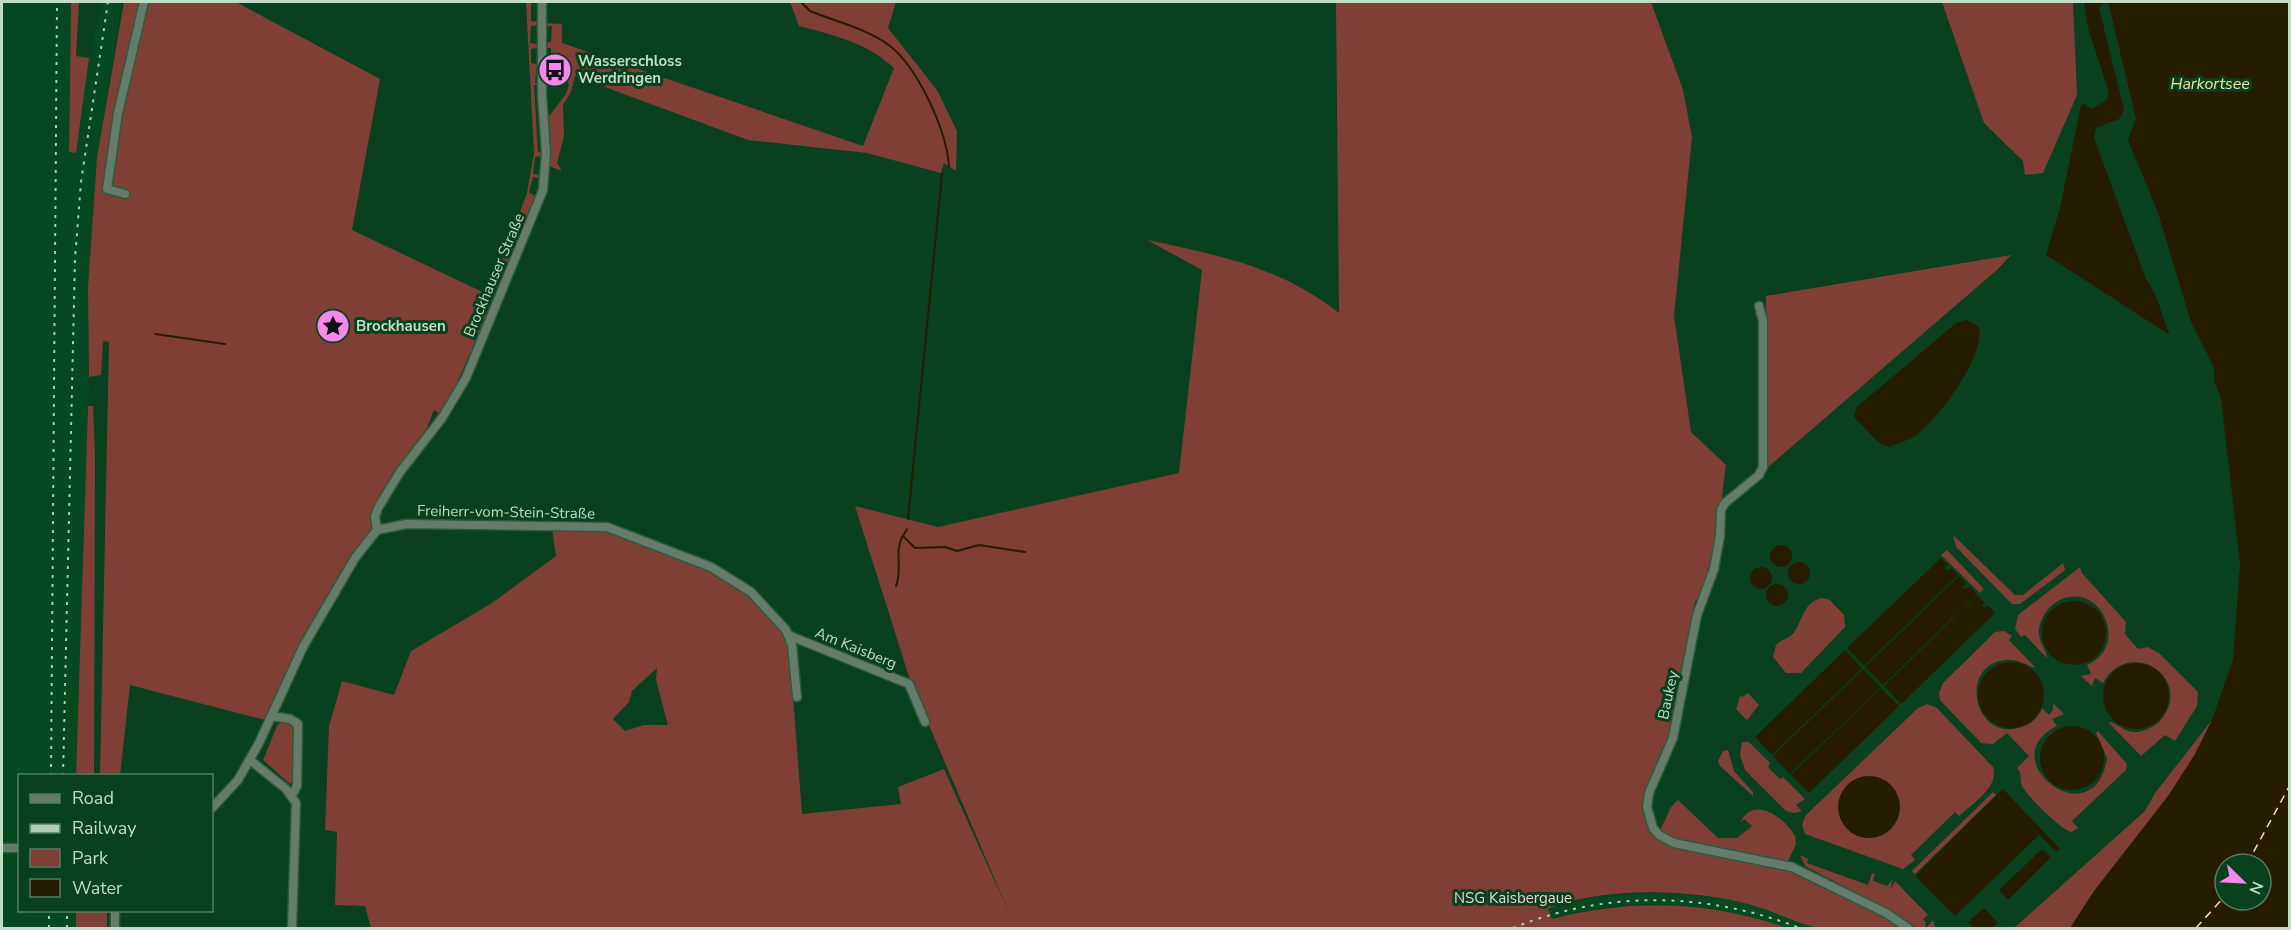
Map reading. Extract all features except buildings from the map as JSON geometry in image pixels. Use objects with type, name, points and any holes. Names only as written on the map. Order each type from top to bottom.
[{"type":"street","points":[[125,194],[107,189],[118,113],[144,2]]},
{"type":"street","name":"Brockhauser Straße","points":[[378,531],[375,517],[378,508],[400,472],[442,418],[466,378],[543,190],[546,153],[542,2]]},
{"type":"street","name":"Baukey","points":[[1759,306],[1763,321],[1763,466],[1759,474],[1725,502],[1721,510],[1720,536],[1714,569],[1697,615],[1673,738],[1649,793],[1650,821],[1659,836],[1674,843],[1792,867],[1877,908],[1908,928]]},
{"type":"street","name":"Freiherr-vom-Stein-Straße","points":[[378,531],[415,524],[607,527],[686,556],[734,580],[765,604],[788,635],[792,645],[797,697]]},
{"type":"street","points":[[213,807],[238,780],[250,760],[303,647],[354,558],[378,531]]},
{"type":"street","name":"Am Kaisberg","points":[[788,635],[909,684],[925,722]]},
{"type":"street","points":[[271,716],[290,719],[298,724],[297,786],[292,795]]},
{"type":"street","points":[[250,760],[292,795],[296,803],[292,928]]},
{"type":"street","points":[[2,848],[18,848]]},
{"type":"street","points":[[115,912],[115,928]]},
{"type":"shaded area","points":[[2,2],[71,2],[69,152],[76,153],[89,58],[102,2],[122,2],[97,157],[88,287],[89,377],[76,774],[18,774],[18,912],[76,912],[76,928],[2,928]]},
{"type":"shaded area","points":[[1653,893],[1690,894],[1727,899],[1777,912],[1819,928],[1787,928],[1708,908],[1642,904],[1620,905],[1524,928],[1494,928],[1558,906],[1598,897]]},
{"type":"green space","points":[[71,2],[79,2],[76,56],[89,58],[76,153],[69,152]]},
{"type":"green space","points":[[124,2],[236,2],[380,79],[352,230],[489,295],[527,193],[534,153],[526,2],[538,2],[531,3],[531,21],[538,22],[538,25],[531,26],[530,43],[537,44],[537,48],[531,49],[531,63],[537,64],[535,83],[537,85],[534,85],[538,152],[542,153],[542,156],[535,157],[533,174],[540,175],[540,178],[533,177],[529,193],[536,196],[528,213],[530,215],[528,220],[526,219],[520,233],[522,234],[504,271],[504,277],[502,277],[480,336],[477,335],[472,356],[469,355],[453,391],[439,414],[435,410],[433,412],[421,444],[378,508],[376,524],[325,609],[269,721],[130,685],[120,774],[100,774],[109,342],[103,341],[101,375],[89,377],[88,287],[97,157]]},
{"type":"green space","points":[[790,2],[896,2],[888,28],[937,90],[957,131],[956,171],[944,163],[941,173],[867,153],[748,140],[575,76],[571,92],[563,105],[564,136],[557,163],[562,171],[549,166],[549,116],[566,94],[569,84],[560,70],[544,71],[544,60],[551,60],[551,48],[545,48],[545,43],[551,42],[552,26],[544,26],[544,23],[562,24],[562,43],[863,146],[894,68],[884,59],[861,46],[799,26]]},
{"type":"green space","name":"NSG Kaisbergaue","points":[[1336,2],[1651,2],[1683,90],[1692,137],[1674,316],[1691,432],[1726,465],[1714,554],[1703,587],[1695,602],[1671,737],[1648,792],[1658,837],[1793,871],[1878,913],[1899,928],[1821,928],[1759,907],[1728,900],[1649,892],[1595,896],[1548,909],[1552,919],[1612,908],[1671,906],[1700,908],[1729,912],[1787,928],[371,928],[365,906],[335,905],[337,832],[325,830],[329,726],[342,681],[394,695],[411,651],[492,603],[556,556],[552,529],[607,528],[710,567],[764,605],[789,644],[802,814],[901,804],[898,787],[944,769],[1010,915],[911,683],[855,506],[938,527],[1179,473],[1202,270],[1147,240],[1199,251],[1248,265],[1294,284],[1339,313]],"holes":[[[657,668],[656,680],[668,725],[644,725],[625,731],[613,719],[629,702],[632,691]]]},
{"type":"green space","points":[[1942,2],[2073,2],[2077,95],[2043,173],[2025,175],[2023,161],[1984,123]]},
{"type":"green space","points":[[2011,255],[1998,269],[1768,467],[1766,296]]},
{"type":"green space","points":[[88,406],[93,406],[95,455],[94,774],[76,774]]},
{"type":"green space","points":[[1953,535],[2015,595],[2023,595],[2063,563],[2065,570],[2020,604],[2012,604],[1956,547]]},
{"type":"green space","points":[[1947,550],[1984,589],[1980,593],[1941,555]]},
{"type":"green space","points":[[2080,567],[2082,573],[2126,622],[2125,634],[2138,649],[2148,647],[2160,654],[2198,692],[2197,706],[2175,741],[2165,735],[2141,756],[2108,722],[2133,732],[2152,727],[2164,716],[2170,701],[2169,687],[2163,675],[2153,667],[2140,662],[2127,663],[2114,670],[2103,683],[2095,678],[2092,686],[2081,676],[2091,674],[2087,665],[2100,656],[2107,644],[2108,630],[2097,606],[2085,599],[2072,597],[2056,602],[2050,607],[2039,629],[2047,658],[2025,635],[2021,637],[2015,629],[2018,615]]},
{"type":"green space","points":[[1822,598],[1830,600],[1844,615],[1845,627],[1801,673],[1786,673],[1773,657],[1776,645],[1793,634],[1811,603]]},
{"type":"green space","points":[[2004,631],[2012,636],[2009,640],[2036,668],[2019,661],[2006,660],[1991,665],[1981,675],[1977,687],[1978,701],[1983,714],[1992,724],[2006,729],[2022,727],[2034,720],[2042,708],[2049,715],[2053,710],[2053,703],[2064,714],[2052,719],[2057,726],[2039,740],[2034,756],[2040,772],[2052,785],[2068,793],[2085,792],[2099,782],[2107,758],[2096,733],[2098,731],[2127,764],[2126,770],[2072,821],[2078,828],[2072,832],[2045,813],[2022,786],[2017,768],[2029,756],[2007,733],[1993,744],[1981,743],[1940,700],[1939,693],[1943,683],[1995,632]]},
{"type":"green space","points":[[1748,693],[1759,705],[1747,720],[1736,709],[1740,696]]},
{"type":"green space","points":[[1927,704],[1937,708],[1993,767],[1992,781],[1984,794],[1959,816],[1955,812],[1911,855],[1915,860],[1903,869],[1805,834],[1802,825],[1805,816],[1918,708]]},
{"type":"green space","points":[[2212,720],[2115,928],[2014,928],[2145,811],[2155,793]]},
{"type":"green space","points":[[281,722],[288,722],[294,726],[294,780],[290,784],[263,760],[277,726]]},
{"type":"green space","points":[[1742,742],[1749,742],[1770,763],[1768,767],[1780,779],[1783,777],[1805,799],[1796,805],[1802,811],[1795,813],[1786,811],[1745,770],[1740,755]]},
{"type":"green space","points":[[1728,750],[1734,771],[1753,792],[1753,796],[1720,766],[1718,761],[1723,751]]},
{"type":"green space","points":[[1993,792],[1996,795],[1915,874],[1912,871]]},
{"type":"green space","points":[[1678,800],[1718,838],[1737,838],[1752,826],[1744,819],[1740,823],[1746,814],[1753,810],[1760,810],[1777,816],[1784,822],[1795,836],[1796,844],[1786,863],[1679,842],[1660,831],[1671,807]]},
{"type":"green space","points":[[1800,855],[1808,859],[1807,863],[1868,885],[1872,873],[1875,874],[1873,881],[1887,886],[1893,879],[1890,890],[1895,881],[1928,915],[1923,919],[1925,926],[1927,927],[1933,920],[1935,928],[1917,928],[1891,911],[1805,866]]},
{"type":"green space","points":[[76,912],[107,912],[107,928],[76,928]]},
{"type":"water","points":[[2084,2],[2105,2],[2099,8],[2124,110],[2119,119],[2096,128],[2094,138],[2146,279],[2157,299],[2170,335],[2046,255],[2060,208],[2081,105],[2083,103],[2091,109],[2107,100],[2109,93],[2088,28]]},
{"type":"water","name":"Harkortsee","points":[[2105,2],[2289,2],[2289,928],[2070,928],[2094,891],[2168,796],[2195,754],[2212,720],[2233,660],[2240,564],[2221,398],[2214,381],[2214,367],[2191,322],[2158,213],[2128,140],[2136,119],[2109,5]]},
{"type":"water","points":[[1967,320],[1979,327],[1975,354],[1960,384],[1939,413],[1916,435],[1908,439],[1889,447],[1878,442],[1854,417],[1857,407],[1956,323]]},
{"type":"water","points":[[1777,545],[1785,545],[1792,552],[1792,560],[1785,567],[1777,567],[1770,560],[1770,552]]},
{"type":"water","points":[[1941,558],[1948,565],[1945,568],[1947,571],[1951,568],[1958,575],[1864,666],[1847,648]]},
{"type":"water","points":[[1795,562],[1803,562],[1810,569],[1810,577],[1803,584],[1795,584],[1788,577],[1788,569]]},
{"type":"water","points":[[1757,567],[1765,567],[1772,574],[1772,582],[1765,589],[1757,589],[1750,582],[1750,574]]},
{"type":"water","points":[[1959,576],[1967,584],[1963,587],[1965,589],[1969,586],[1977,594],[1883,685],[1865,667]]},
{"type":"water","points":[[1773,584],[1781,584],[1788,591],[1788,599],[1781,606],[1773,606],[1766,599],[1766,591]]},
{"type":"water","points":[[1977,595],[1985,603],[1982,606],[1984,608],[1987,605],[1995,613],[1901,704],[1884,686]]},
{"type":"water","points":[[2074,601],[2092,607],[2100,615],[2106,633],[2100,651],[2092,659],[2074,665],[2056,659],[2048,651],[2042,633],[2048,615],[2056,607]]},
{"type":"water","points":[[1845,650],[1862,668],[1772,755],[1755,737]]},
{"type":"water","points":[[2011,662],[2024,665],[2034,672],[2041,682],[2044,695],[2041,708],[2034,718],[2024,725],[2011,728],[1998,725],[1988,718],[1981,708],[1978,695],[1981,682],[1988,672],[1998,665]]},
{"type":"water","points":[[2136,663],[2149,666],[2159,673],[2166,683],[2169,696],[2166,709],[2159,719],[2149,726],[2136,729],[2123,726],[2113,719],[2106,709],[2103,696],[2106,683],[2113,673],[2123,666]]},
{"type":"water","points":[[1863,669],[1881,687],[1790,774],[1773,756]]},
{"type":"water","points":[[1881,688],[1899,706],[1809,793],[1791,775]]},
{"type":"water","points":[[2072,726],[2090,732],[2098,740],[2104,758],[2098,776],[2090,784],[2072,790],[2054,784],[2046,776],[2040,758],[2046,740],[2054,732]]},
{"type":"water","points":[[1863,776],[1875,776],[1891,785],[1898,795],[1900,807],[1898,819],[1891,829],[1875,838],[1863,838],[1852,833],[1843,824],[1838,813],[1838,801],[1843,790],[1852,781]]},
{"type":"water","points":[[2003,789],[2060,849],[2056,852],[2033,828],[2039,835],[1955,916],[1916,877],[1917,874]]},
{"type":"water","points":[[2042,849],[2051,857],[2008,900],[1999,890]]},
{"type":"water","points":[[1984,908],[1998,923],[1992,928],[1974,928],[1968,922]]},
{"type":"waterway","points":[[801,2],[810,11],[859,29],[886,43],[898,53],[909,66],[928,99],[943,135],[949,167]]},
{"type":"waterway","points":[[908,519],[942,174]]},
{"type":"waterway","points":[[155,334],[225,344]]},
{"type":"waterway","points":[[907,529],[903,536],[915,548],[945,547],[957,551],[979,545],[1025,552]]},
{"type":"waterway","points":[[896,586],[902,537]]},
{"type":"ferry route","points":[[2254,852],[2290,785]]},
{"type":"ferry route","points":[[2196,928],[2213,909]]},
{"type":"railway","points":[[51,774],[57,2]]},
{"type":"railway","points":[[63,774],[75,259],[81,182],[108,2]]},
{"type":"railway","points":[[1513,928],[1584,907],[1657,900],[1729,907],[1800,928]]},
{"type":"railway","points":[[49,912],[49,928]]},
{"type":"railway","points":[[67,912],[67,928]]},
{"type":"place","name":"Wasserschloss Werdringen","points":[[555,70]]},
{"type":"place","name":"Brockhausen","points":[[333,326]]}]
